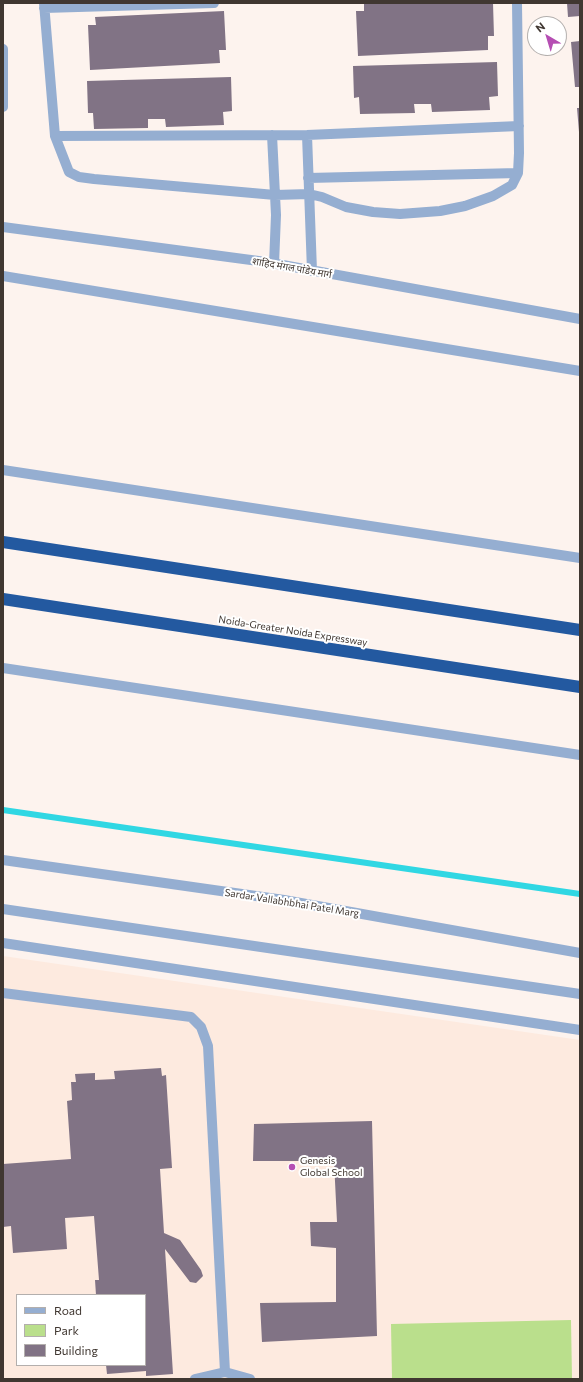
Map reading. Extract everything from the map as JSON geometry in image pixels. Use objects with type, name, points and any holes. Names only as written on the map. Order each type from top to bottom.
[{"type":"highway","points":[[3,542],[580,630]]},
{"type":"highway","name":"Noida-Greater Noida Expressway","points":[[3,598],[580,687]]},
{"type":"street","points":[[214,3],[44,6],[55,136],[69,172],[79,177],[275,195],[308,194],[322,197],[346,207],[373,212],[400,214],[440,211],[465,206],[503,191],[512,185],[518,173],[519,126],[517,3]]},
{"type":"street","points":[[3,49],[3,107]]},
{"type":"street","points":[[55,136],[307,135],[519,126]]},
{"type":"street","points":[[272,135],[275,195],[274,264]]},
{"type":"street","points":[[307,135],[312,271]]},
{"type":"street","points":[[308,178],[518,173]]},
{"type":"street","name":"शाहिद मंगल पांडेय मार्ग","points":[[3,227],[274,264],[580,319]]},
{"type":"street","points":[[3,276],[580,371]]},
{"type":"street","points":[[3,470],[580,558]]},
{"type":"street","points":[[3,668],[580,754]]},
{"type":"street","name":"Sardar Vallabhbhai Patel Marg","points":[[3,860],[284,900],[580,953]]},
{"type":"street","points":[[3,909],[580,994]]},
{"type":"street","points":[[3,944],[580,1030]]},
{"type":"street","points":[[3,993],[191,1017],[201,1027],[208,1046],[225,1372]]},
{"type":"street","points":[[195,1379],[225,1372],[250,1379]]},
{"type":"shaded area","name":"Genesis Global School","points":[[3,956],[580,1040],[580,1379],[3,1379]]},
{"type":"green space","points":[[571,1320],[572,1379],[392,1379],[391,1324]]},
{"type":"building","points":[[493,3],[494,36],[488,36],[488,50],[358,56],[356,11],[364,11],[364,4]]},
{"type":"building","points":[[567,3],[580,3],[580,16],[568,17]]},
{"type":"building","points":[[224,11],[226,50],[219,50],[220,63],[90,70],[88,25],[96,25],[95,17]]},
{"type":"building","points":[[580,41],[580,87],[575,87],[571,42]]},
{"type":"building","points":[[497,62],[498,96],[489,97],[490,110],[432,112],[431,104],[414,104],[415,113],[360,114],[359,97],[354,98],[353,66]]},
{"type":"building","points":[[231,77],[232,111],[223,112],[224,125],[166,127],[165,119],[148,119],[148,128],[94,129],[93,113],[88,113],[87,81]]},
{"type":"building","points":[[577,108],[580,108],[580,132],[579,132]]},
{"type":"building","points":[[161,1068],[162,1076],[166,1075],[172,1168],[160,1169],[164,1233],[180,1240],[201,1270],[203,1276],[196,1283],[190,1282],[165,1249],[173,1374],[146,1376],[146,1371],[107,1374],[106,1366],[146,1366],[146,1294],[96,1294],[95,1280],[99,1280],[94,1216],[65,1218],[67,1249],[13,1253],[11,1226],[3,1227],[3,1164],[71,1159],[67,1101],[72,1100],[71,1082],[76,1082],[75,1074],[95,1073],[95,1080],[115,1079],[114,1071]]},
{"type":"building","points":[[372,1121],[377,1336],[262,1342],[260,1303],[336,1302],[336,1248],[311,1246],[310,1222],[337,1222],[334,1161],[253,1161],[254,1124]]},
{"type":"waterway","points":[[3,810],[580,894]]},
{"type":"place","name":"Genesis Global School","points":[[292,1167]]}]
